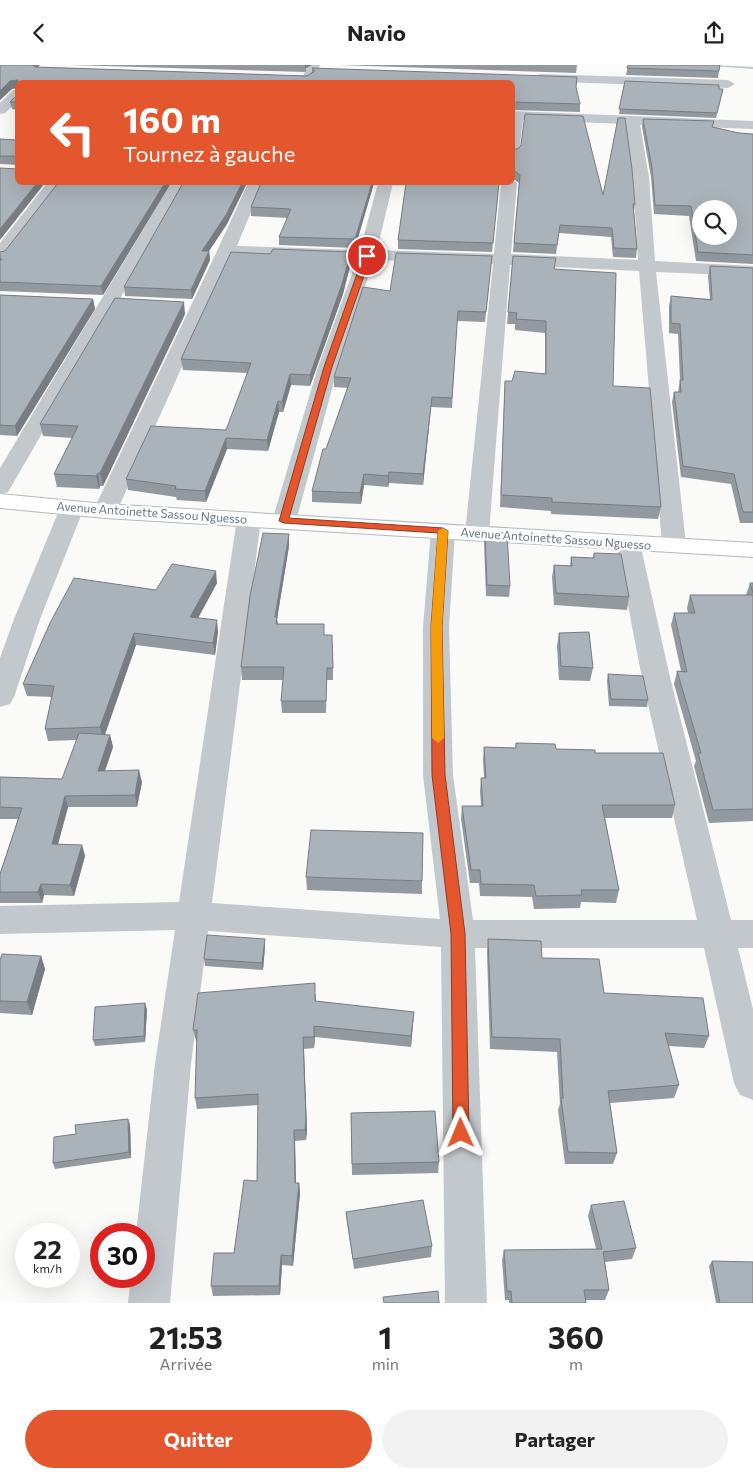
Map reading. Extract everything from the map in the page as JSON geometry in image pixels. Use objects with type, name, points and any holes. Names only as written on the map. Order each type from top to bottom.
[{"type":"street","points":[[724,67],[728,84],[736,97]]},
{"type":"street","points":[[531,77],[728,84]]},
{"type":"street","points":[[6,105],[15,96]]},
{"type":"street","points":[[743,111],[752,128]]},
{"type":"street","points":[[515,115],[632,119],[752,128]]},
{"type":"street","points":[[632,119],[641,177],[647,266],[674,545]]},
{"type":"street","points":[[0,255],[53,185]]},
{"type":"street","points":[[0,487],[102,301],[179,185]]},
{"type":"street","points":[[105,511],[255,185]]},
{"type":"street","points":[[284,521],[328,367],[367,256],[385,185]]},
{"type":"street","points":[[477,533],[509,185]]},
{"type":"street","points":[[226,251],[503,259],[753,271]]},
{"type":"street","points":[[102,301],[131,303]]},
{"type":"street","points":[[179,306],[199,307]]},
{"type":"street","name":"Avenue Antoinette Sassou Nguesso","points":[[0,501],[105,511],[753,550]]},
{"type":"street","points":[[0,697],[27,619],[72,508]]},
{"type":"street","points":[[149,1303],[173,1064],[249,519]]},
{"type":"street","points":[[443,531],[436,627],[438,775],[458,934],[466,1303]]},
{"type":"street","points":[[628,543],[655,673],[753,1083]]},
{"type":"street","points":[[0,920],[193,917],[458,934],[753,934]]},
{"type":"building","points":[[0,65],[307,76],[315,71],[312,68],[577,77],[576,87],[580,104],[515,102],[515,80],[15,80],[10,81],[0,91]]},
{"type":"building","points":[[628,65],[720,65],[719,71],[627,68]]},
{"type":"building","points":[[625,81],[719,85],[719,89],[723,89],[717,113],[619,109]]},
{"type":"building","points":[[525,114],[583,116],[603,195],[618,118],[625,118],[632,169],[637,249],[614,248],[612,228],[560,225],[557,245],[514,243],[520,175],[515,171],[515,149],[518,149],[521,145]]},
{"type":"building","points":[[643,119],[714,121],[712,127],[753,134],[753,255],[698,252],[697,245],[737,245],[737,200],[692,200],[692,213],[691,206],[655,205],[652,168]]},
{"type":"building","points":[[0,139],[15,140],[15,156],[0,156]]},
{"type":"building","points":[[0,168],[15,169],[15,185],[35,185],[0,229]]},
{"type":"building","points":[[56,185],[164,185],[101,286],[0,282],[0,261],[2,259],[0,259],[0,252],[5,251]]},
{"type":"building","points":[[182,185],[241,185],[226,215],[202,251],[209,251],[191,290],[124,287]]},
{"type":"building","points":[[260,185],[371,185],[355,239],[279,237],[291,209],[251,207]]},
{"type":"building","points":[[406,185],[499,185],[493,243],[398,240]]},
{"type":"building","points":[[273,249],[351,252],[342,284],[310,375],[290,374],[282,402],[278,401],[267,440],[226,438],[205,491],[175,489],[176,486],[126,479],[151,426],[226,430],[251,363],[181,359],[231,252],[270,254]]},
{"type":"building","points":[[396,253],[492,256],[486,312],[458,311],[452,398],[432,397],[423,474],[389,472],[388,476],[364,474],[360,493],[312,491],[323,449],[326,449],[351,378],[334,377],[363,287],[390,291]]},
{"type":"building","points":[[513,256],[556,258],[554,269],[616,273],[613,386],[650,388],[661,507],[552,502],[552,498],[501,495],[505,381],[512,381],[515,371],[546,374],[546,321],[516,319],[517,313],[508,312]]},
{"type":"building","points":[[710,266],[753,268],[753,512],[743,512],[734,474],[683,466],[674,392],[681,392],[680,380],[683,380],[680,324],[671,323],[671,296],[712,300]]},
{"type":"building","points":[[0,295],[93,299],[15,426],[0,425]]},
{"type":"building","points":[[115,298],[184,302],[100,473],[96,476],[54,474],[78,426],[40,424]]},
{"type":"building","points":[[485,532],[507,533],[510,586],[487,585]]},
{"type":"building","points":[[263,533],[289,534],[275,617],[277,617],[276,624],[324,624],[324,635],[332,635],[333,668],[327,668],[326,701],[281,701],[284,667],[241,667],[250,596]]},
{"type":"building","points":[[594,553],[621,554],[629,597],[556,593],[554,565],[572,566],[571,557],[594,558]]},
{"type":"building","points":[[172,564],[216,571],[190,617],[217,620],[213,643],[134,633],[100,727],[45,729],[54,686],[23,684],[50,623],[74,578],[156,590]]},
{"type":"building","points":[[690,595],[753,595],[753,809],[713,810],[698,753],[701,753],[677,671],[687,672],[674,613],[695,613]]},
{"type":"building","points":[[589,632],[593,668],[561,666],[559,633]]},
{"type":"building","points":[[608,674],[643,676],[648,700],[611,699]]},
{"type":"building","points":[[79,733],[110,735],[98,771],[139,770],[135,795],[65,796],[52,844],[82,845],[70,885],[41,884],[38,892],[0,892],[0,874],[22,808],[0,807],[0,777],[62,779]]},
{"type":"building","points":[[516,743],[555,744],[556,749],[595,750],[595,753],[663,753],[675,805],[602,805],[619,890],[581,890],[582,895],[536,896],[534,885],[481,884],[480,870],[471,870],[462,806],[483,806],[481,778],[486,778],[484,747],[516,748]]},
{"type":"building","points":[[311,830],[423,833],[422,881],[306,877]]},
{"type":"building","points":[[207,935],[265,939],[262,963],[204,959]]},
{"type":"building","points":[[488,939],[541,941],[542,958],[599,959],[604,993],[703,998],[709,1036],[665,1033],[679,1085],[608,1091],[617,1153],[568,1152],[561,1098],[563,1098],[560,1039],[492,1037]]},
{"type":"building","points":[[2,954],[41,956],[27,1002],[0,1001],[0,960]]},
{"type":"building","points":[[315,983],[315,1001],[414,1012],[411,1036],[314,1026],[314,1037],[303,1037],[306,1119],[305,1130],[294,1130],[295,1183],[299,1183],[292,1256],[281,1255],[279,1286],[211,1286],[214,1253],[234,1253],[244,1180],[257,1181],[258,1094],[195,1098],[197,1030],[193,1030],[198,993]]},
{"type":"building","points":[[145,1003],[144,1036],[93,1040],[95,1007]]},
{"type":"building","points":[[435,1111],[439,1162],[352,1164],[351,1113]]},
{"type":"building","points":[[128,1119],[129,1152],[53,1163],[54,1137],[76,1134],[75,1125]]},
{"type":"building","points":[[423,1200],[432,1246],[353,1259],[346,1212]]},
{"type":"building","points":[[624,1201],[636,1248],[603,1252],[609,1290],[584,1290],[586,1303],[512,1303],[511,1291],[507,1291],[504,1250],[602,1249],[591,1205]]},
{"type":"building","points":[[712,1261],[753,1262],[753,1303],[720,1303]]},
{"type":"building","points":[[438,1291],[439,1303],[384,1303],[383,1297]]},
{"type":"waterway","points":[[714,65],[753,68]]},
{"type":"slow traffic","points":[[438,738],[436,627],[443,531]]},
{"type":"route","points":[[367,256],[328,367],[284,521],[443,531],[436,627],[438,775],[458,934],[461,1133]]}]
